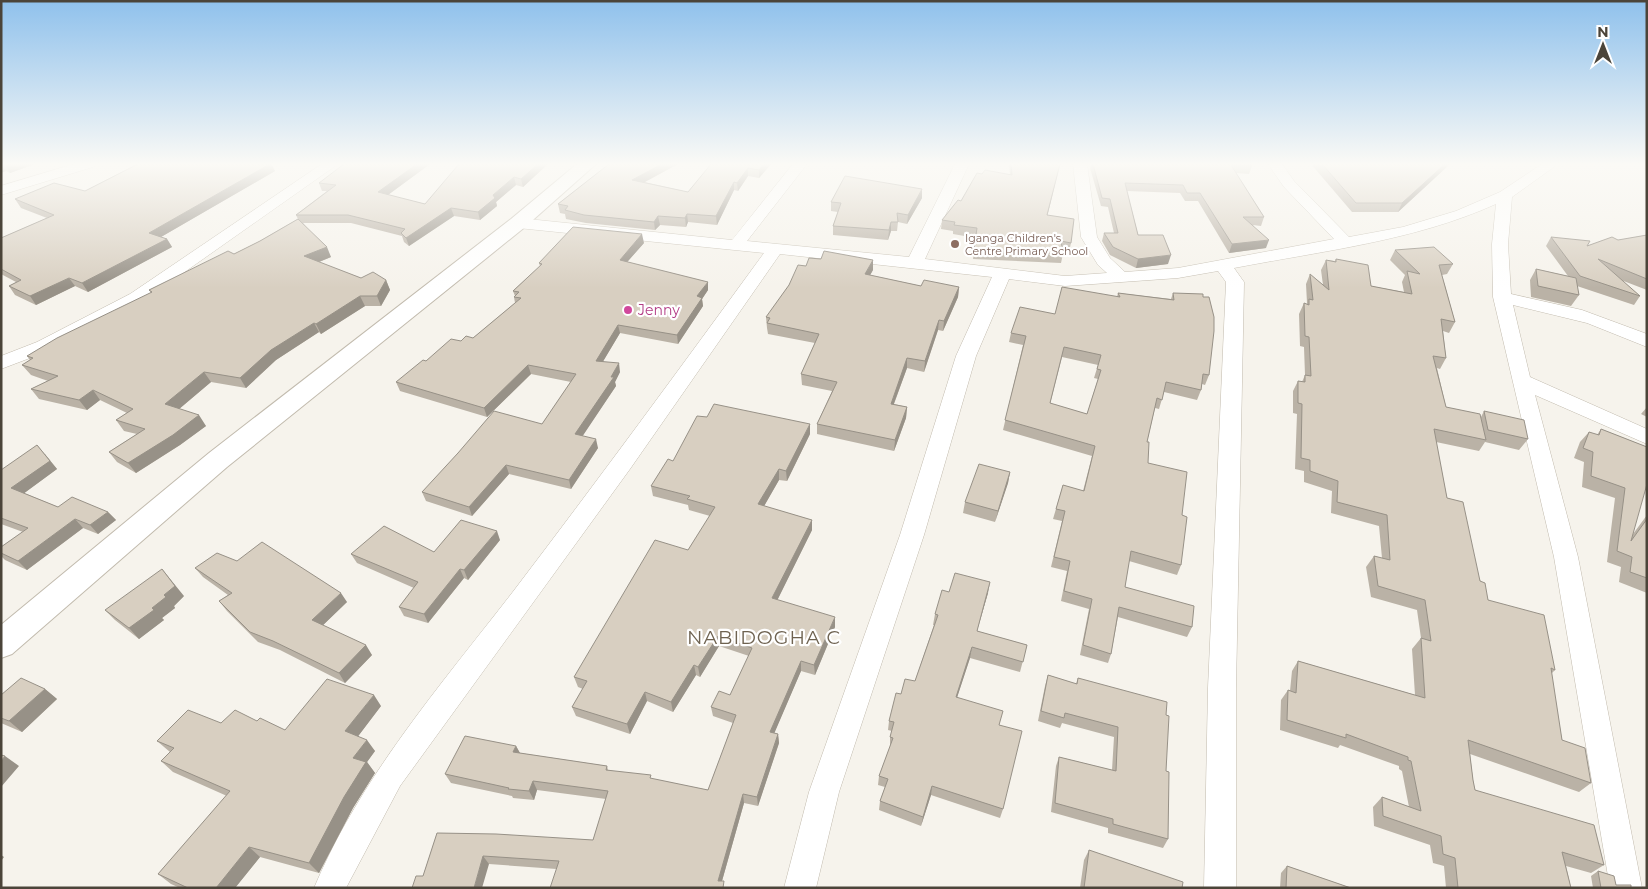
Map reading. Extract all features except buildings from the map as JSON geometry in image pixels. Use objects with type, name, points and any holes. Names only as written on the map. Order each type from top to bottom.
[{"type":"street","points":[[1,364],[44,346],[136,298],[270,205]]},
{"type":"street","points":[[1,644],[218,460],[538,205]]},
{"type":"street","points":[[736,245],[767,205]]},
{"type":"street","points":[[915,263],[942,205]]},
{"type":"street","points":[[1085,205],[1089,237],[1104,261],[1122,278]]},
{"type":"street","points":[[1310,205],[1344,241]]},
{"type":"street","points":[[518,223],[915,263],[1002,275],[1065,281],[1178,273],[1223,265],[1406,231],[1462,214],[1481,205]]},
{"type":"street","points":[[1504,205],[1500,244],[1502,297],[1521,381],[1566,557],[1626,888]]},
{"type":"street","points":[[330,888],[345,855],[390,776],[622,464],[774,249]]},
{"type":"street","points":[[1220,888],[1222,688],[1235,282],[1223,265]]},
{"type":"street","points":[[800,888],[824,792],[912,535],[966,356],[1002,275]]},
{"type":"street","points":[[1502,297],[1565,310],[1612,324],[1647,341]]},
{"type":"street","points":[[1521,381],[1647,437]]},
{"type":"place","name":"Iganga Children's Centre Primary School","points":[[955,244]]},
{"type":"place","name":"Jenny","points":[[628,310]]},
{"type":"district","name":"NABIDOGHA C","points":[[764,637]]}]
